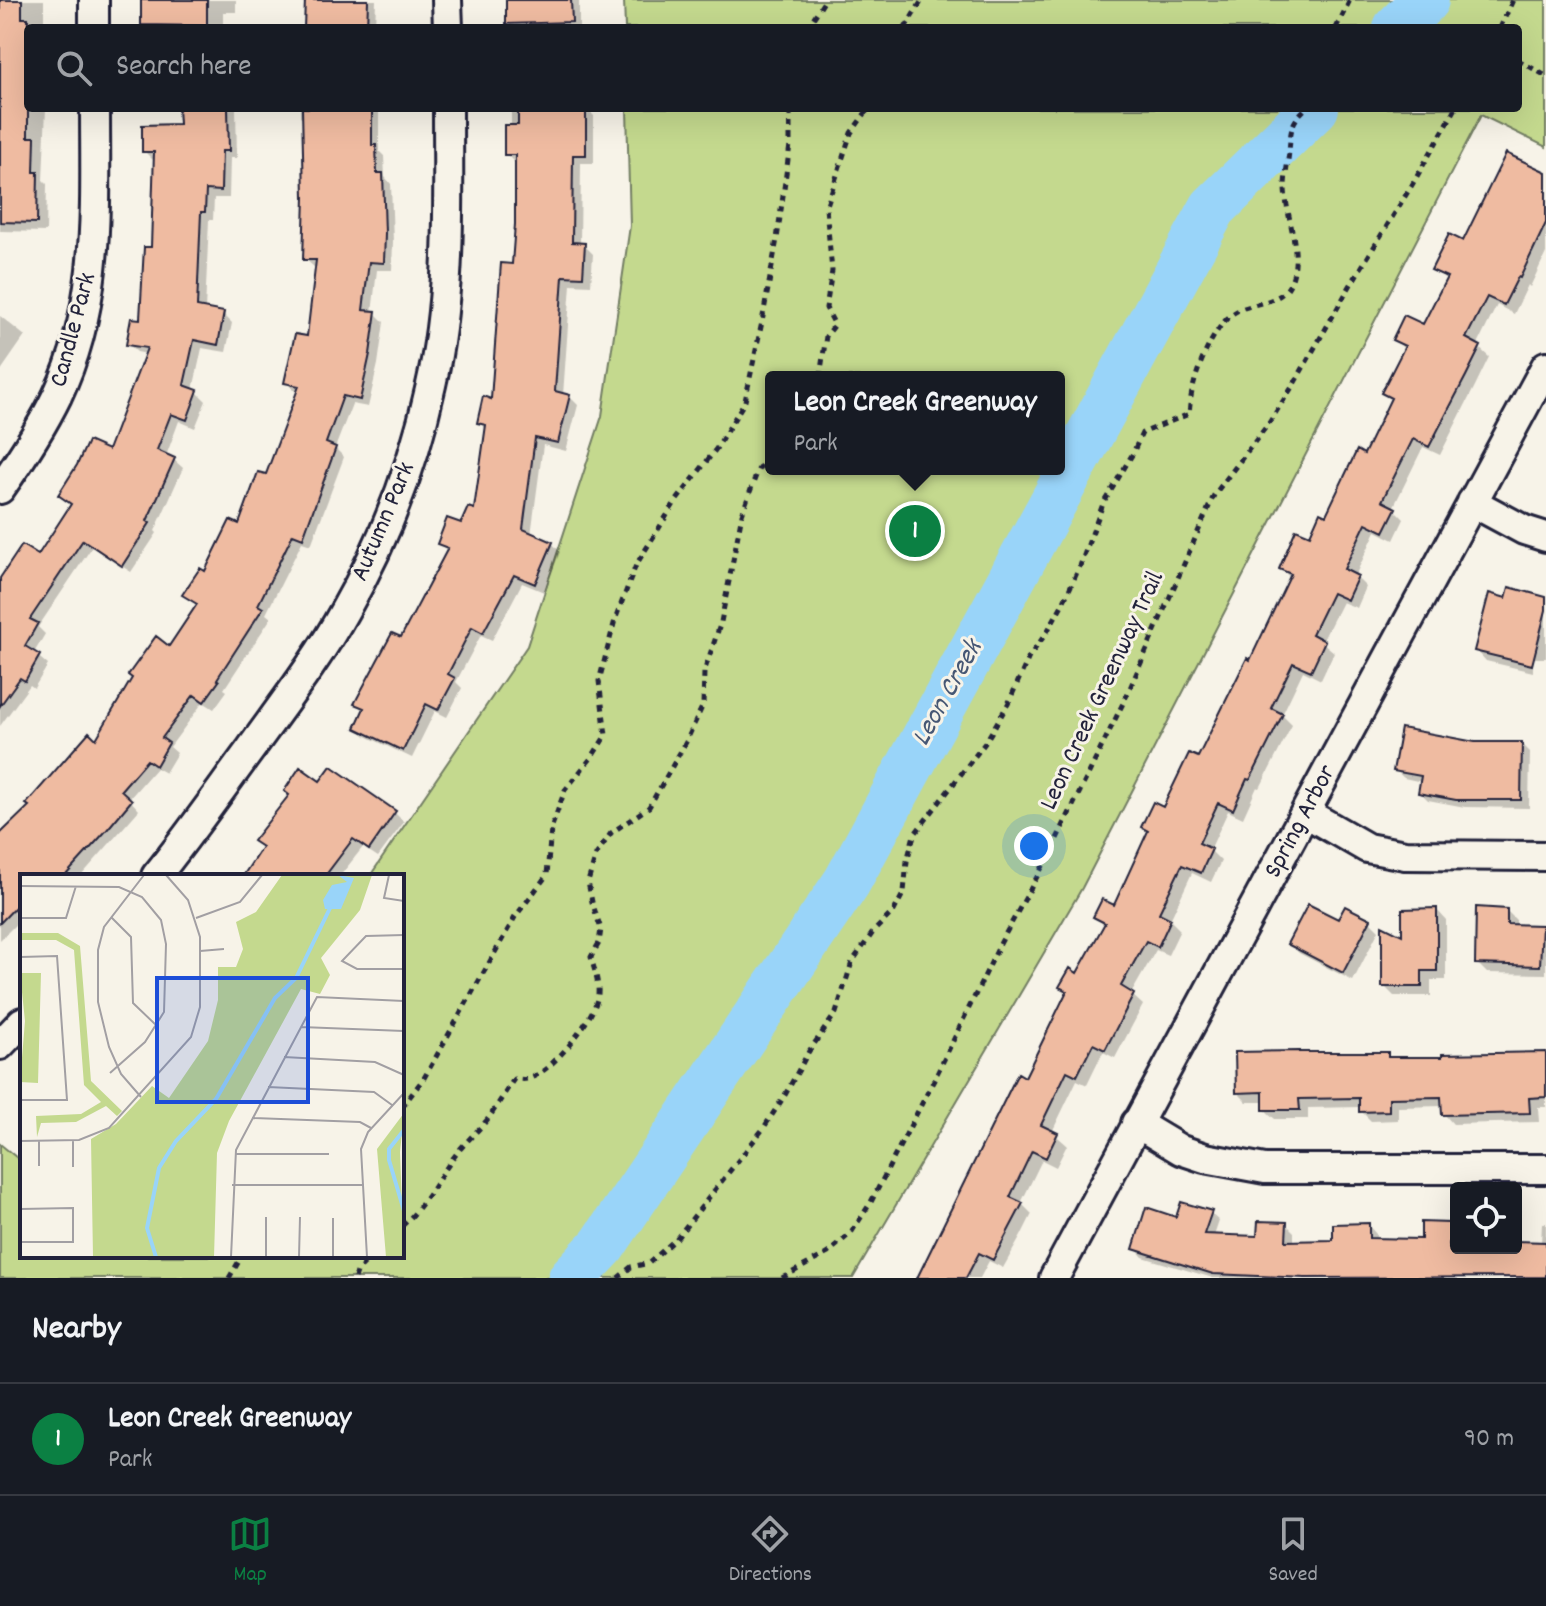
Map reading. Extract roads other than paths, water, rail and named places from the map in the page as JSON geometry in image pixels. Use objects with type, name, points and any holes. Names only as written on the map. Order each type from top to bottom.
[{"type":"street","points":[[94,0],[94,24]]},
{"type":"street","points":[[447,0],[448,24]]},
{"type":"street","name":"Candle Park","points":[[0,489],[38,432],[59,392],[86,308],[93,264],[95,112]]},
{"type":"street","name":"Autumn Park","points":[[158,874],[264,731],[345,611],[382,538],[411,462],[432,383],[444,303],[448,112]]},
{"type":"street","name":"Spring Arbor","points":[[1054,1278],[1546,366]]},
{"type":"street","points":[[1472,502],[1524,530],[1546,537]]},
{"type":"street","points":[[1306,813],[1367,848],[1405,855],[1546,856]]},
{"type":"street","points":[[0,1045],[20,1024]]},
{"type":"street","points":[[1136,1123],[1181,1150],[1205,1158],[1265,1169],[1546,1169]]},
{"type":"waterway","name":"Leon Creek","points":[[1401,24],[1425,0]]},
{"type":"waterway","name":"Leon Creek","points":[[572,1278],[602,1246],[847,882],[1213,208],[1311,112]]},
{"type":"place","name":"Leon Creek Greenway","points":[[915,531]]}]
